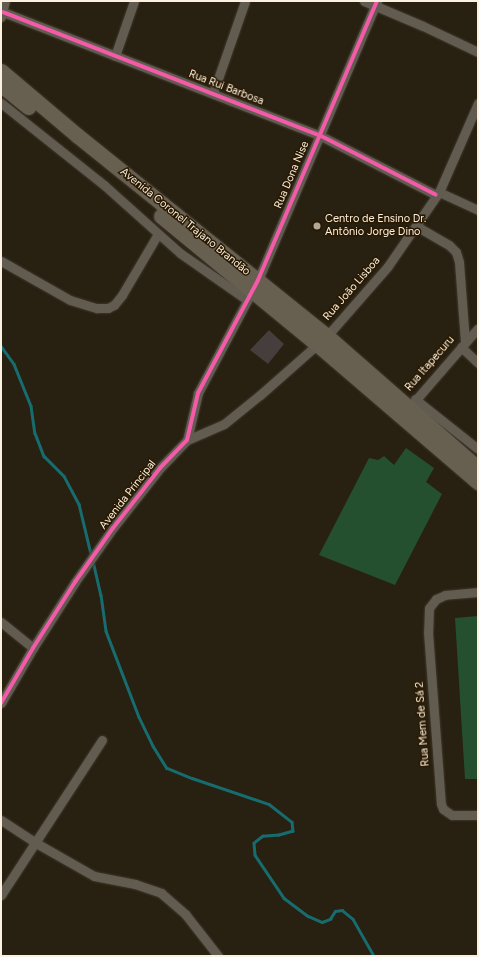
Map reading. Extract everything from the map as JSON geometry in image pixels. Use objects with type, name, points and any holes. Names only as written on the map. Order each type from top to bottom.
[{"type":"main road","name":"Avenida Coronel Trajano Brandão","points":[[1,71],[85,141],[252,290]]},
{"type":"main road","name":"Avenida Coronel Trajano Brandão","points":[[1,85],[252,290],[323,340],[409,408],[478,468]]},
{"type":"main road","name":"Avenida Coronel Trajano Brandão","points":[[409,408],[478,482]]},
{"type":"street","points":[[2,15],[5,1]]},
{"type":"street","points":[[115,56],[134,1]]},
{"type":"street","points":[[213,93],[245,1]]},
{"type":"street","points":[[364,1],[375,3],[478,52]]},
{"type":"street","name":"Rua Dona Nise","points":[[252,290],[375,3]]},
{"type":"street","name":"Rua Rui Barbosa","points":[[2,15],[213,93],[319,135],[438,193],[478,210]]},
{"type":"street","name":"Rua João Lisboa","points":[[187,440],[224,424],[323,340],[388,266],[438,193],[478,103]]},
{"type":"street","name":"Avenida Coronel Trajano Brandão","points":[[1,104],[104,185],[180,253],[252,290]]},
{"type":"street","points":[[416,226],[449,246],[456,252],[459,262],[463,344],[478,363]]},
{"type":"street","points":[[1,261],[70,300],[97,308],[108,308],[114,305],[122,295],[158,234]]},
{"type":"street","name":"Avenida Principal","points":[[1,703],[33,648],[96,552],[145,487],[187,440],[198,393],[252,290]]},
{"type":"street","name":"Rua Itapecuru","points":[[409,408],[478,328]]},
{"type":"street","points":[[409,408],[478,449]]},
{"type":"street","name":"Rua Mem de Sá 2","points":[[478,592],[445,595],[436,599],[429,608],[428,632],[441,804],[447,812],[458,816],[478,815]]},
{"type":"street","points":[[1,622],[33,648]]},
{"type":"street","points":[[1,895],[102,740]]},
{"type":"street","points":[[1,820],[36,843],[94,876],[135,884],[161,893],[186,915],[218,956]]},
{"type":"green space","points":[[406,448],[434,468],[426,482],[442,494],[395,585],[319,555],[369,458],[378,460],[384,456],[394,465]]},
{"type":"green space","points":[[478,616],[478,779],[465,779],[455,618]]},
{"type":"building","points":[[269,330],[284,344],[268,364],[250,350]]},
{"type":"waterway","name":"Avenida Principal","points":[[1,346],[14,364],[31,406],[35,433],[44,456],[64,476],[79,504],[91,554]]},
{"type":"waterway","name":"Avenida Principal","points":[[93,561],[101,595],[106,631],[139,717],[153,746],[167,768],[269,804],[292,822],[293,831],[279,835],[263,836],[254,843],[255,855],[284,898],[308,916],[322,922],[330,919],[335,911],[342,910],[353,919],[374,956]]},
{"type":"cycle path","points":[[1,703],[33,648],[75,582],[113,528],[160,468],[187,440],[198,393],[258,280],[377,1]]},
{"type":"cycle path","points":[[3,12],[319,135],[436,195]]},
{"type":"place","name":"Centro de Ensino Dr. Antônio Jorge Dino","points":[[317,226]]}]
